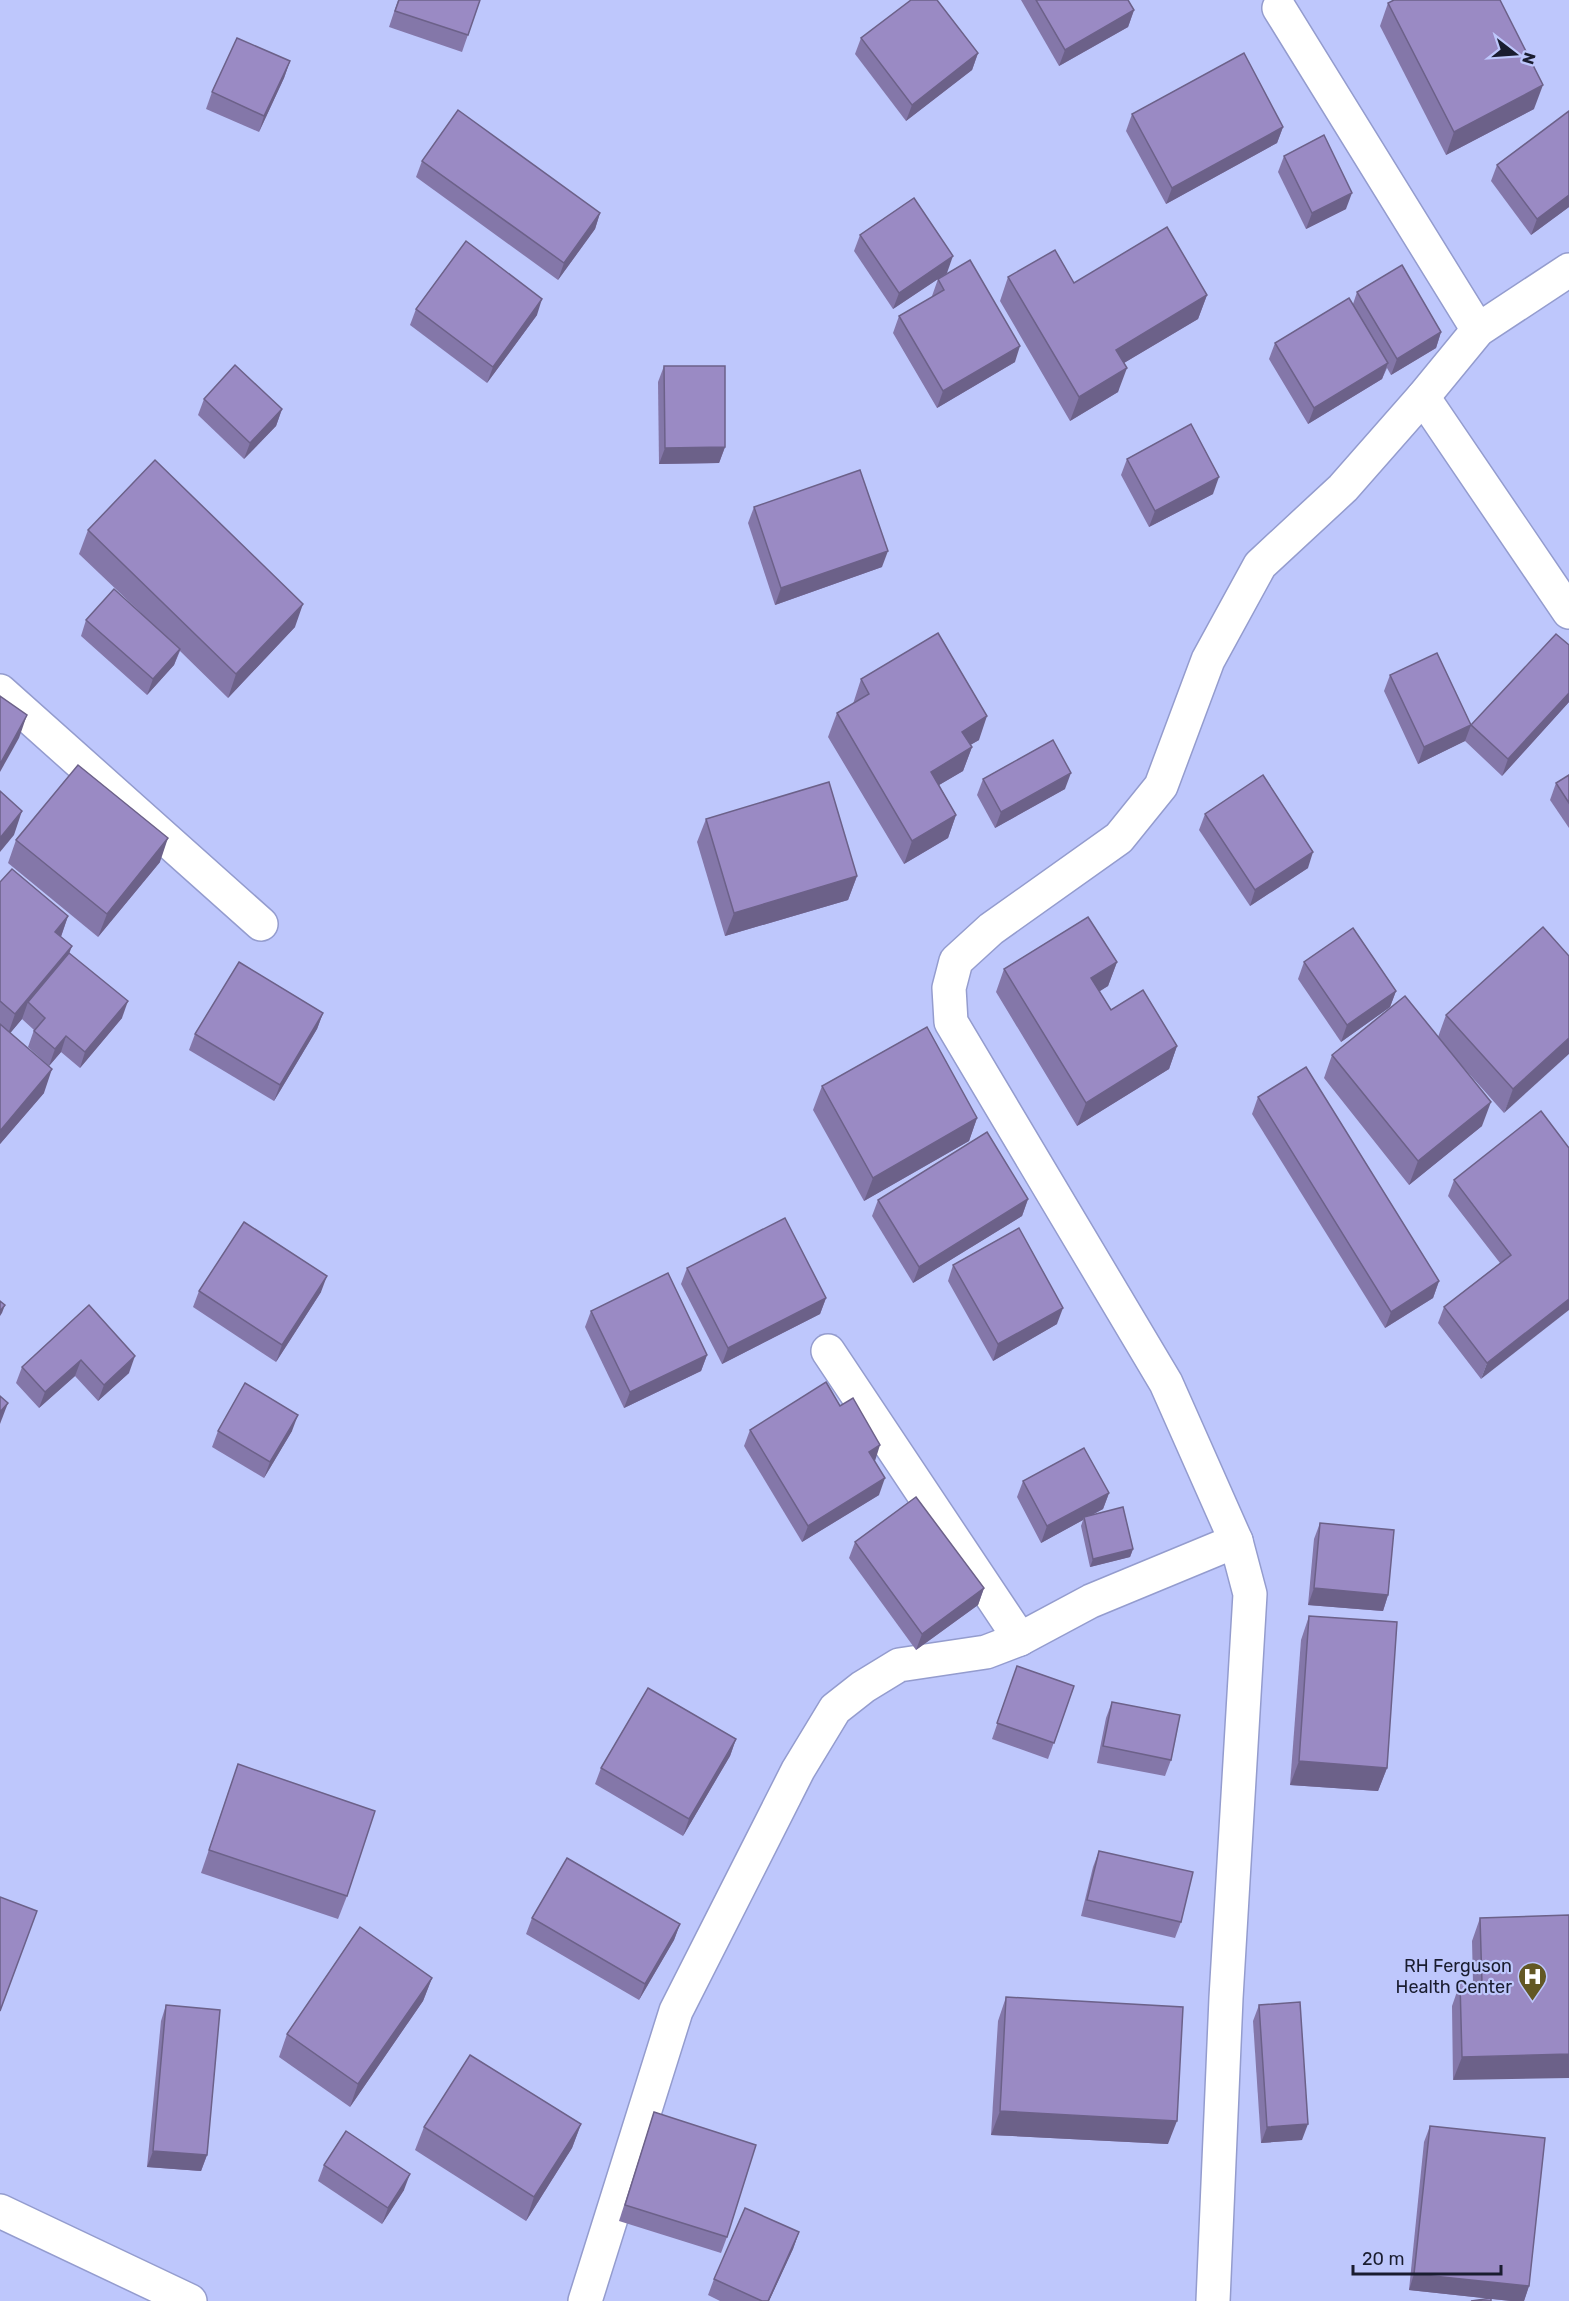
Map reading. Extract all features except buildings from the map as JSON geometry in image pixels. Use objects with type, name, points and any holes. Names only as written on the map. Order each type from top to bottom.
[{"type":"street","points":[[1279,8],[1478,330]]},
{"type":"street","points":[[1213,2301],[1226,1998],[1250,1594],[1236,1540],[1166,1383],[951,1022],[949,988],[956,961],[991,928],[1119,838],[1161,786],[1208,660],[1260,565],[1343,488],[1478,330],[1569,270]]},
{"type":"street","points":[[1423,397],[1569,612]]},
{"type":"street","points":[[0,691],[261,924]]},
{"type":"street","points":[[828,1351],[1020,1639]]},
{"type":"street","points":[[585,2301],[676,2011],[798,1770],[836,1709],[863,1687],[899,1665],[986,1652],[1020,1639],[1091,1601],[1236,1540]]},
{"type":"street","points":[[0,2211],[190,2301]]},
{"type":"place","name":"RH Ferguson Health Center","points":[[1533,2002]]}]
